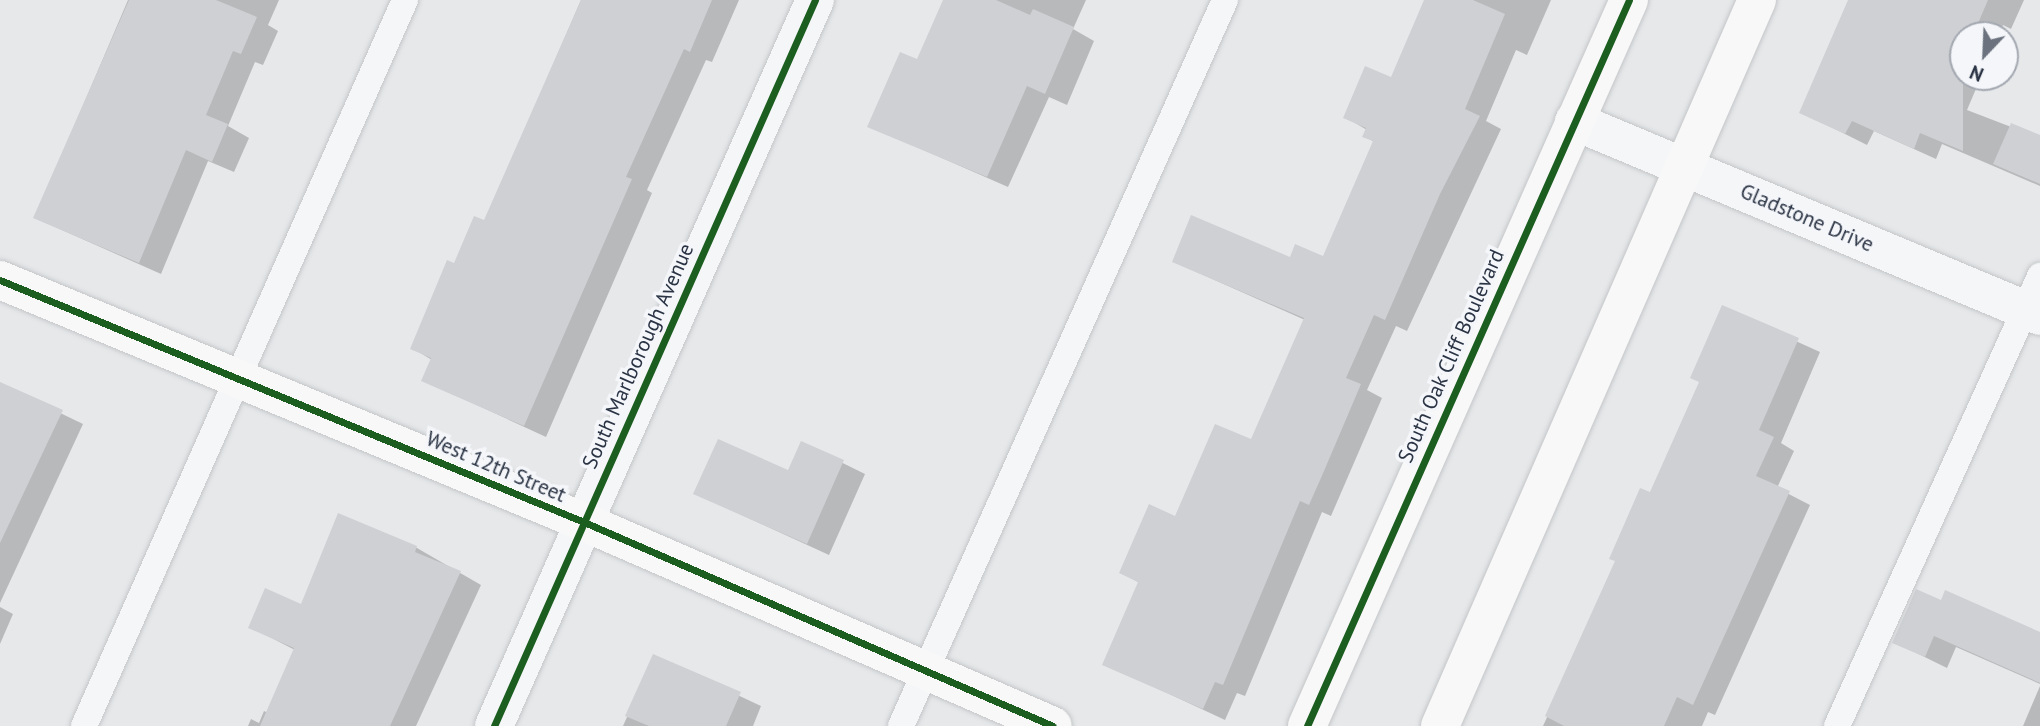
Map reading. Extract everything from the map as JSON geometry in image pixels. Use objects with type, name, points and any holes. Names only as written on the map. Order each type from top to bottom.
[{"type":"street","name":"South Marlborough Avenue","points":[[494,726],[815,0]]},
{"type":"street","name":"South Oak Cliff Boulevard","points":[[1307,726],[1629,0]]},
{"type":"street","points":[[1440,726],[1757,0]]},
{"type":"street","name":"Gladstone Drive","points":[[1574,121],[2032,313]]},
{"type":"street","name":"West 12th Street","points":[[0,281],[584,522],[1053,726]]},
{"type":"lane","points":[[84,726],[405,0]]},
{"type":"lane","points":[[901,726],[1225,0]]},
{"type":"lane","points":[[1838,726],[2032,313],[2040,275]]},
{"type":"building","points":[[129,0],[216,0],[257,17],[241,54],[233,51],[206,115],[228,124],[212,162],[186,150],[139,263],[33,218]]},
{"type":"building","points":[[581,0],[712,0],[690,52],[684,49],[626,177],[632,179],[524,426],[421,381],[431,358],[410,349],[447,260],[454,263],[474,216],[484,220]]},
{"type":"building","points":[[943,0],[996,0],[1030,15],[1033,9],[1074,27],[1045,94],[1027,86],[987,177],[867,127],[900,52],[917,59]]},
{"type":"building","points":[[1424,0],[1473,0],[1505,14],[1465,109],[1480,116],[1440,194],[1385,320],[1374,315],[1346,378],[1361,384],[1324,471],[1309,505],[1300,501],[1223,685],[1215,682],[1203,709],[1102,665],[1138,582],[1119,573],[1149,504],[1175,516],[1215,424],[1251,439],[1304,318],[1172,262],[1191,215],[1290,257],[1295,244],[1323,256],[1373,141],[1362,137],[1366,128],[1343,118],[1365,66],[1391,77]]},
{"type":"building","points":[[1848,0],[1988,0],[1979,21],[1949,21],[1949,91],[1963,91],[1963,151],[1920,133],[1914,149],[1852,121],[1845,134],[1799,113]]},
{"type":"building","points":[[2011,123],[2040,135],[2040,184],[1993,164]]},
{"type":"building","points":[[1722,305],[1799,338],[1759,430],[1774,437],[1756,476],[1790,491],[1693,705],[1677,697],[1664,726],[1564,726],[1545,716],[1615,561],[1609,559],[1640,488],[1650,492],[1699,382],[1690,378]]},
{"type":"building","points":[[0,382],[63,410],[0,543]]},
{"type":"building","points":[[718,439],[788,470],[801,441],[844,460],[807,544],[693,494]]},
{"type":"building","points":[[338,513],[417,546],[415,552],[461,571],[390,726],[260,726],[294,648],[248,628],[265,588],[301,604]]},
{"type":"building","points":[[1916,589],[1941,600],[1945,590],[2040,632],[2040,683],[1934,636],[1925,657],[1892,643]]},
{"type":"building","points":[[653,654],[741,692],[726,726],[649,726],[625,716]]},
{"type":"cycle path","points":[[494,726],[815,0]]},
{"type":"cycle path","points":[[1307,726],[1629,0]]},
{"type":"cycle path","points":[[0,280],[584,522],[1053,726]]}]
